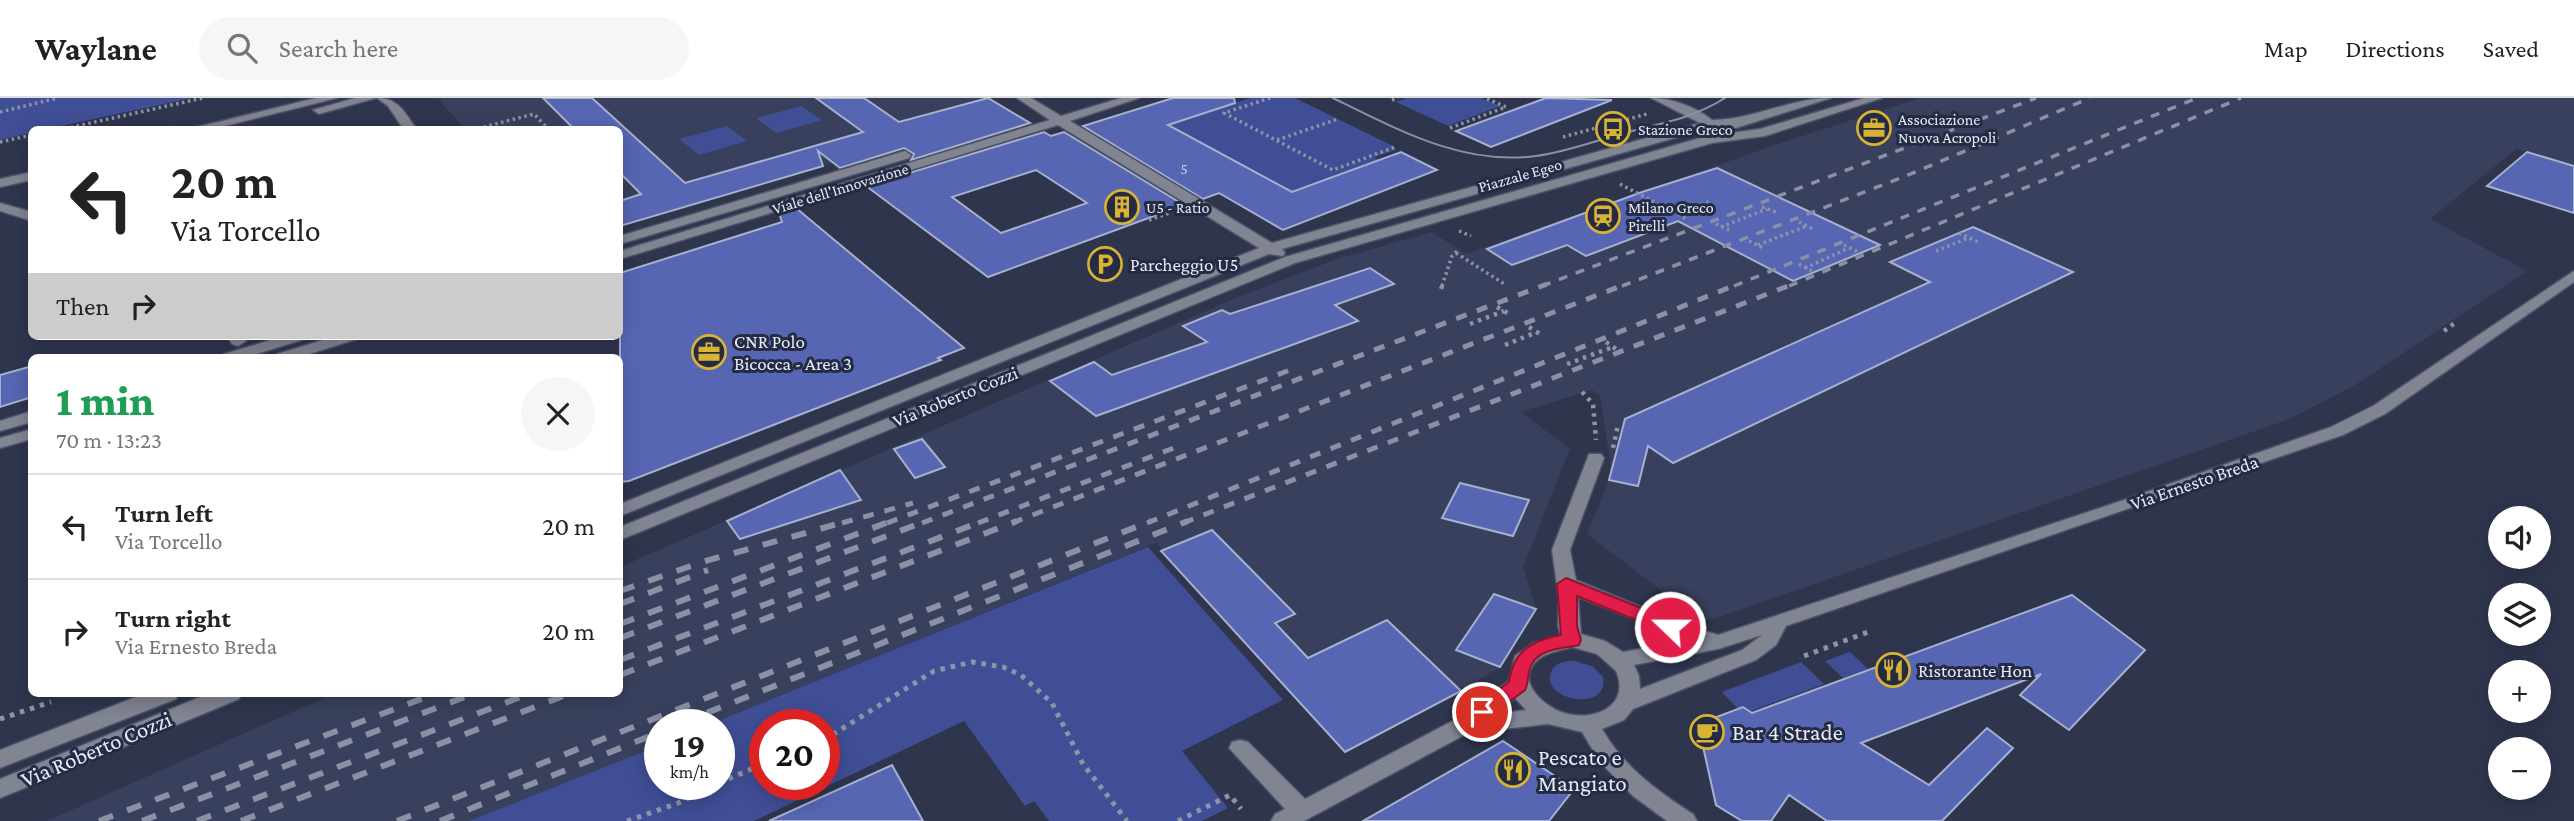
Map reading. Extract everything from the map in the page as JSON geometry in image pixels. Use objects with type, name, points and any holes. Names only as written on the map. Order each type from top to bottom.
[{"type":"street","points":[[208,126],[331,98]]},
{"type":"street","points":[[251,126],[370,98]]},
{"type":"street","points":[[383,98],[392,104],[408,126]]},
{"type":"street","points":[[1023,98],[1290,260]]},
{"type":"street","name":"Viale dell'Innovazione","points":[[623,239],[1095,98]]},
{"type":"street","name":"Viale dell'Innovazione","points":[[623,254],[1133,98]]},
{"type":"street","name":"Piazzale Egeo","points":[[1271,248],[1709,124],[1736,124],[1825,98]]},
{"type":"street","name":"Piazzale Egeo","points":[[1290,260],[1711,139],[1761,133],[1876,98]]},
{"type":"street","points":[[1657,105],[1701,117],[1709,124]]},
{"type":"street","points":[[0,172],[28,166]]},
{"type":"street","points":[[0,183],[28,177]]},
{"type":"street","points":[[0,207],[28,216]]},
{"type":"street","name":"Via Roberto Cozzi","points":[[623,509],[1271,248]]},
{"type":"street","name":"Via Roberto Cozzi","points":[[623,533],[1290,260]]},
{"type":"street","name":"Via Ernesto Breda","points":[[1620,660],[1718,642],[2127,505],[2337,431],[2388,403],[2574,275]]},
{"type":"street","points":[[240,354],[287,340]]},
{"type":"street","points":[[293,354],[339,340]]},
{"type":"street","points":[[0,426],[28,417]]},
{"type":"street","points":[[0,443],[28,435]]},
{"type":"street","points":[[1572,640],[1568,626],[1569,600],[1561,561],[1562,543],[1595,458]]},
{"type":"street","points":[[1566,584],[1670,627],[1718,642]]},
{"type":"street","points":[[1464,725],[1551,716],[1588,724],[1614,717],[1627,703],[1749,655],[1769,640],[1780,620]]},
{"type":"street","points":[[1551,716],[1529,703],[1518,685],[1521,666],[1531,652],[1549,644],[1572,640],[1596,646],[1620,660],[1629,680],[1627,703]]},
{"type":"street","points":[[1240,748],[1293,816],[1464,725],[1518,685]]},
{"type":"street","name":"Via Roberto Cozzi","points":[[0,759],[158,697]]},
{"type":"street","name":"Via Roberto Cozzi","points":[[0,789],[221,697]]},
{"type":"street","points":[[1588,724],[1607,758],[1629,782],[1685,821]]},
{"type":"path","points":[[0,112],[58,98]]},
{"type":"path","points":[[77,126],[203,98]]},
{"type":"path","points":[[1270,98],[1224,113],[1333,170],[1395,147]]},
{"type":"path","points":[[1392,100],[1398,98]]},
{"type":"path","points":[[1450,128],[1506,107],[1485,98]]},
{"type":"path","points":[[1563,137],[1607,126],[1657,105]]},
{"type":"path","points":[[488,126],[534,114],[545,126]]},
{"type":"path","points":[[1276,140],[1338,119]]},
{"type":"path","points":[[0,142],[28,136]]},
{"type":"path","points":[[1620,184],[1686,219]]},
{"type":"path","points":[[1677,214],[1711,201]]},
{"type":"path","points":[[1762,206],[1778,213]]},
{"type":"path","points":[[1149,220],[1180,209]]},
{"type":"path","points":[[1721,227],[1768,209]]},
{"type":"path","points":[[1799,222],[1813,229]]},
{"type":"path","points":[[1716,224],[1731,231]]},
{"type":"path","points":[[1758,245],[1807,226]]},
{"type":"path","points":[[1959,233],[1978,242]]},
{"type":"path","points":[[1936,251],[1968,238]]},
{"type":"path","points":[[1749,242],[1765,249]]},
{"type":"path","points":[[1805,268],[1846,247],[1860,253]]},
{"type":"path","points":[[1441,289],[1457,251],[1506,285]]},
{"type":"path","points":[[1799,264],[1814,272]]},
{"type":"path","points":[[1497,307],[1511,316]]},
{"type":"path","points":[[1471,324],[1504,312]]},
{"type":"path","points":[[2444,331],[2455,323]]},
{"type":"path","points":[[1530,327],[1543,336]]},
{"type":"path","points":[[1505,345],[1537,332]]},
{"type":"path","points":[[1606,342],[1619,351]]},
{"type":"path","points":[[1567,364],[1613,347]]},
{"type":"path","points":[[1583,392],[1593,404],[1595,458]]},
{"type":"path","points":[[1804,656],[1868,632]]},
{"type":"path","points":[[840,730],[934,671],[972,662],[1003,667],[1021,675],[1052,703],[1083,764],[1128,821]]},
{"type":"path","points":[[0,719],[51,702]]},
{"type":"path","points":[[1178,821],[1230,795],[1241,810]]},
{"type":"path","points":[[627,821],[684,800]]},
{"type":"shaded area","points":[[0,98],[192,98],[61,126],[28,126],[28,134],[0,140]]},
{"type":"shaded area","points":[[988,98],[1010,111],[623,225],[623,126],[462,126],[438,99]]},
{"type":"shaded area","points":[[1250,98],[1295,98],[1393,146],[1396,150],[1374,157],[1380,160],[1292,192],[1168,125]]},
{"type":"shaded area","points":[[1407,98],[1481,98],[1500,106],[1448,126],[1396,102]]},
{"type":"shaded area","points":[[1920,98],[2574,98],[2574,166],[2516,149],[2430,219],[2527,271],[2352,387],[2287,420],[1710,620],[1695,616],[1587,534],[1609,480],[1611,466],[1600,396],[1592,390],[1521,412],[1570,449],[1523,567],[1536,609],[1500,667],[1461,691],[1345,752],[1156,543],[735,714],[735,709],[644,709],[644,751],[469,821],[47,821],[326,697],[623,697],[623,566],[1238,297],[1337,259],[1432,232],[1466,254],[1781,143]]},
{"type":"shaded area","points":[[801,106],[822,120],[776,133],[756,118]]},
{"type":"shaded area","points":[[727,126],[747,141],[699,155],[679,139]]},
{"type":"shaded area","points":[[1148,547],[1283,700],[1182,751],[1228,808],[1202,821],[1049,821],[1034,801],[1025,806],[964,721],[840,780],[840,709],[749,709],[749,800],[798,800],[754,821],[469,821],[644,751],[644,800],[735,800],[735,714]]},
{"type":"shaded area","points":[[1850,652],[1868,669],[1843,678],[1825,661]]},
{"type":"shaded area","points":[[1575,661],[1592,666],[1603,677],[1602,689],[1596,696],[1575,699],[1564,696],[1555,690],[1550,682],[1555,666]]},
{"type":"shaded area","points":[[1801,662],[1824,684],[1743,714],[1722,692]]},
{"type":"building","points":[[543,98],[592,98],[623,126],[571,126]]},
{"type":"building","points":[[816,98],[864,98],[899,122],[988,98],[1030,123],[911,160],[914,154],[904,148],[840,168],[818,151],[823,166],[623,225],[623,200],[641,194],[623,176],[623,126],[685,183],[863,132]]},
{"type":"building","points":[[1173,98],[1234,98],[1235,103],[1168,125],[1292,192],[1401,152],[1437,170],[1283,230],[1219,193],[1203,199],[1083,126]]},
{"type":"building","points":[[1546,98],[1612,100],[1491,147],[1456,131]]},
{"type":"building","name":"U5 - Ratio","points":[[1044,132],[1051,136],[1064,132],[1184,205],[988,277],[866,186]],"holes":[[[1036,170],[1087,203],[1001,233],[952,197]]]},
{"type":"building","points":[[2527,152],[2574,166],[2574,213],[2487,186]]},
{"type":"building","points":[[1717,168],[1880,245],[1793,281],[1678,221],[1586,256],[1567,245],[1512,265],[1487,249],[1642,192]]},
{"type":"building","name":"CNR Polo Bicocca - Area 3","points":[[796,208],[964,348],[938,358],[941,360],[623,482],[623,354],[620,354],[620,340],[623,340],[623,272],[782,222],[779,213]]},
{"type":"building","points":[[1973,227],[2073,272],[1673,463],[1648,446],[1638,486],[1609,480],[1625,419],[1930,282],[1890,262]]},
{"type":"building","points":[[1370,268],[1394,284],[1335,305],[1358,321],[1096,416],[1050,381],[1094,362],[1112,375],[1207,342],[1183,326],[1222,310],[1230,314]]},
{"type":"building","points":[[28,367],[28,398],[0,407],[0,375]]},
{"type":"building","points":[[922,439],[945,467],[915,478],[894,449]]},
{"type":"building","points":[[840,470],[861,500],[740,539],[727,521]]},
{"type":"building","points":[[1460,483],[1529,500],[1513,536],[1442,518]]},
{"type":"building","points":[[1212,530],[1295,614],[1275,623],[1308,658],[1387,620],[1461,691],[1345,752],[1161,551]]},
{"type":"building","points":[[1494,594],[1536,609],[1500,667],[1456,650]]},
{"type":"building","points":[[2072,595],[2145,650],[2069,730],[2020,695],[2041,674],[1861,743],[1929,785],[1987,728],[2013,748],[1942,821],[1827,821],[1789,795],[1771,821],[1742,821],[1716,805],[1698,724],[1743,707],[1752,713]]},
{"type":"building","points":[[1503,741],[1574,789],[1549,821],[1363,821]]},
{"type":"building","points":[[892,765],[923,821],[769,821],[815,800],[840,800],[840,789]]},
{"type":"tram line","points":[[1333,98],[1381,122],[1431,142],[1482,156],[1509,158],[1558,152],[1663,123],[1701,111],[1725,98]]},
{"type":"railway","points":[[1542,286],[2036,98]]},
{"type":"railway","points":[[1622,286],[1906,176],[2090,98]]},
{"type":"railway","points":[[1734,286],[2197,98]]},
{"type":"railway","points":[[1789,286],[2241,98]]},
{"type":"railway","points":[[922,523],[1547,284]]},
{"type":"railway","points":[[1012,523],[1626,284]]},
{"type":"railway","points":[[1147,523],[1738,284]]},
{"type":"railway","points":[[1183,523],[1793,284]]},
{"type":"railway","points":[[887,523],[1298,367]]},
{"type":"railway","points":[[978,523],[1179,446]]},
{"type":"railway","points":[[842,523],[913,503]]},
{"type":"railway","points":[[623,590],[702,562],[848,521]]},
{"type":"railway","points":[[623,623],[891,521]]},
{"type":"railway","points":[[623,637],[926,521]]},
{"type":"railway","points":[[623,659],[983,521]]},
{"type":"railway","points":[[623,674],[1017,521]]},
{"type":"railway","points":[[397,821],[1151,521]]},
{"type":"railway","points":[[717,709],[1188,521]]},
{"type":"railway","points":[[623,603],[708,570]]},
{"type":"railway","points":[[99,821],[426,697]]},
{"type":"railway","points":[[142,821],[465,697]]},
{"type":"railway","points":[[197,821],[521,697]]},
{"type":"railway","points":[[241,821],[561,697]]},
{"type":"railway","points":[[440,821],[644,738]]},
{"type":"place","name":"Associazione Nuova Acropoli","points":[[1874,128]]},
{"type":"place","name":"Stazione Greco","points":[[1613,129]]},
{"type":"place","name":"U5 - Ratio","points":[[1122,207]]},
{"type":"place","name":"Milano Greco Pirelli","points":[[1603,216]]},
{"type":"place","name":"Parcheggio U5","points":[[1105,264]]},
{"type":"place","name":"CNR Polo Bicocca - Area 3","points":[[709,352]]},
{"type":"place","name":"Ristorante Hon","points":[[1893,670]]},
{"type":"place","name":"Bar 4 Strade","points":[[1707,732]]},
{"type":"place","name":"Pescato e Mangiato","points":[[1513,770]]},
{"type":"route","points":[[1482,712],[1518,685],[1521,666],[1531,652],[1549,644],[1572,640],[1568,626],[1569,600],[1566,584],[1670,627]]}]
